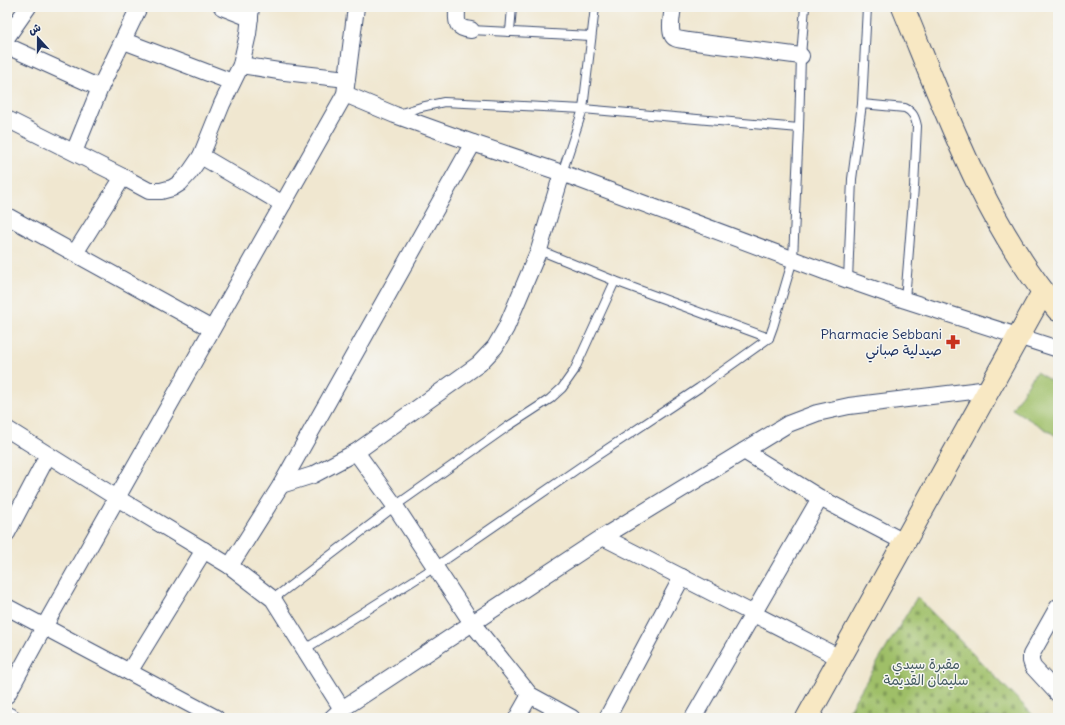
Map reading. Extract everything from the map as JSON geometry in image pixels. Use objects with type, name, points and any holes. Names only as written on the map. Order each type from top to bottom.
[{"type":"street","points":[[7,37],[28,7]]},
{"type":"street","points":[[74,152],[100,88],[124,41],[139,7]]},
{"type":"street","points":[[7,119],[149,191],[160,191],[172,188],[180,183],[190,172],[201,156],[222,104],[241,65],[251,13],[222,7]]},
{"type":"street","points":[[7,694],[283,204],[346,87],[356,7]]},
{"type":"street","points":[[457,7],[457,21],[459,26],[462,29],[471,30]]},
{"type":"street","points":[[673,7],[671,29],[675,38],[801,56]]},
{"type":"street","points":[[903,7],[952,127],[989,207],[1024,265],[1058,310]]},
{"type":"street","points":[[124,41],[232,82]]},
{"type":"street","points":[[7,46],[100,88]]},
{"type":"street","points":[[241,65],[285,72],[346,87],[396,115],[472,143],[562,173],[905,300],[1058,348]]},
{"type":"street","points":[[230,566],[281,485],[472,143]]},
{"type":"street","points":[[201,156],[283,204]]},
{"type":"street","points":[[281,485],[313,475],[356,452],[479,364],[495,347],[506,328],[539,250],[562,173]]},
{"type":"street","points":[[75,253],[123,177]]},
{"type":"street","points":[[7,216],[212,329]]},
{"type":"street","points":[[807,718],[1043,292]]},
{"type":"street","points":[[7,429],[117,498],[230,566],[273,599],[305,649],[337,714],[603,537],[788,424],[817,413],[849,406],[988,389]]},
{"type":"street","points":[[744,451],[820,498],[904,542]]},
{"type":"street","points":[[356,452],[395,506],[472,623],[530,695],[572,718]]},
{"type":"street","points":[[7,533],[48,455]]},
{"type":"street","points":[[693,718],[820,498]]},
{"type":"street","points":[[603,537],[840,658]]},
{"type":"street","points":[[129,672],[204,550]]},
{"type":"street","points":[[607,718],[682,577]]},
{"type":"street","points":[[7,607],[216,718]]},
{"type":"street","points":[[1058,607],[1031,655],[1033,667],[1058,694]]},
{"type":"street","points":[[517,718],[530,695]]},
{"type":"street","points":[[7,715],[13,718]]},
{"type":"lane","points":[[510,32],[512,7]]},
{"type":"lane","points":[[562,173],[583,109],[595,7]]},
{"type":"lane","points":[[305,649],[435,567],[580,467],[699,388],[769,338],[793,259],[801,56],[805,7]]},
{"type":"lane","points":[[848,280],[852,179],[862,104],[867,7]]},
{"type":"lane","points":[[471,30],[591,36]]},
{"type":"lane","points":[[396,115],[444,102],[583,109],[799,128]]},
{"type":"lane","points":[[862,104],[904,108],[910,111],[916,120],[914,187],[905,300]]},
{"type":"lane","points":[[539,250],[615,281],[769,338]]},
{"type":"lane","points":[[273,599],[395,506],[550,400],[562,388],[574,371],[615,281]]},
{"type":"green space","points":[[1036,372],[1058,385],[1058,437],[1012,409]]},
{"type":"green space","name":"مقبرة سيدي سليمان القديمة","points":[[917,597],[1036,718],[844,718]]},
{"type":"place","name":"Pharmacie Sebbani صيدلية صباني","points":[[953,342]]}]
